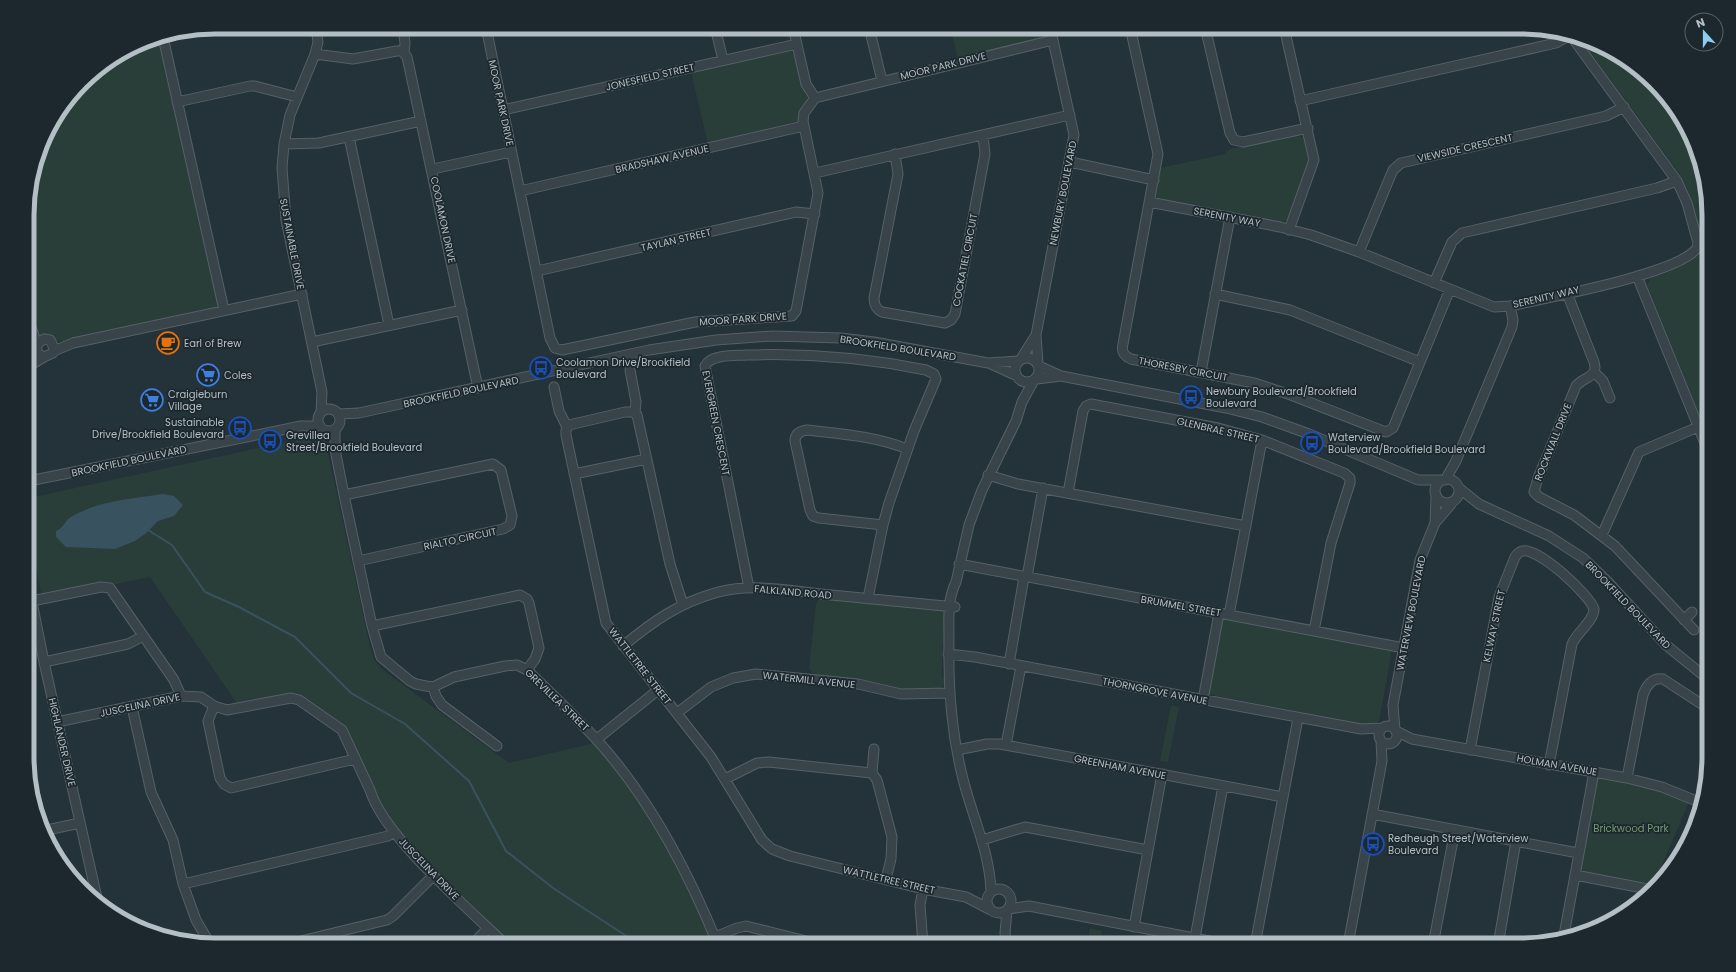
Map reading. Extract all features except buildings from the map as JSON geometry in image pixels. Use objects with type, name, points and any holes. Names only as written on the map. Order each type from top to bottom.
[{"type":"street","name":"SUSTAINABLE DRIVE","points":[[317,34],[318,42],[315,54],[290,115],[284,144],[283,194],[286,220],[329,420]]},
{"type":"street","name":"COOLAMON DRIVE","points":[[404,34],[404,53],[408,60],[478,388]]},
{"type":"street","name":"MOOR PARK DRIVE","points":[[487,34],[551,342],[554,348],[559,350],[695,322],[738,318],[789,317],[796,311],[818,193],[804,126],[804,113],[815,98],[1053,40]]},
{"type":"street","points":[[717,34],[723,60]]},
{"type":"street","points":[[795,34],[806,84],[815,98]]},
{"type":"street","points":[[871,34],[882,81]]},
{"type":"street","name":"NEWBURY BOULEVARD","points":[[1039,365],[1036,335],[1074,136],[1052,34]]},
{"type":"street","name":"THORESBY CIRCUIT","points":[[1132,34],[1157,150],[1154,180],[1122,351],[1125,356],[1131,359],[1254,383],[1386,432],[1393,428],[1450,290]]},
{"type":"street","points":[[1207,34],[1230,133],[1234,140],[1243,142],[1308,128]]},
{"type":"street","points":[[1286,34],[1300,101],[1308,128],[1314,160],[1289,230]]},
{"type":"street","points":[[1300,101],[1556,43],[1563,39]]},
{"type":"street","points":[[164,41],[224,310]]},
{"type":"street","name":"SERENITY WAY","points":[[1149,202],[1289,230],[1359,252],[1494,307],[1510,306],[1662,269],[1691,254],[1697,248],[1698,243],[1687,203],[1677,181],[1577,43]]},
{"type":"street","name":"JONESFIELD STREET","points":[[503,110],[797,44]]},
{"type":"street","points":[[315,54],[353,59],[394,51],[404,53]]},
{"type":"street","points":[[177,102],[250,86],[297,97]]},
{"type":"street","name":"VIEWSIDE CRESCENT","points":[[1359,252],[1393,170],[1401,163],[1606,116],[1624,107]]},
{"type":"street","points":[[815,173],[1070,115]]},
{"type":"street","points":[[284,144],[319,143],[421,121]]},
{"type":"street","name":"BRADSHAW AVENUE","points":[[520,191],[804,126]]},
{"type":"street","name":"COCKATIEL CIRCUIT","points":[[895,154],[898,174],[874,305],[882,312],[945,323],[951,320],[955,314],[985,154],[983,135]]},
{"type":"street","points":[[348,137],[389,325]]},
{"type":"street","points":[[432,169],[511,152]]},
{"type":"street","points":[[1070,162],[1154,180]]},
{"type":"street","points":[[1434,283],[1452,242],[1462,233],[1657,188],[1677,181]]},
{"type":"street","name":"TAYLAN STREET","points":[[537,271],[796,212],[815,214]]},
{"type":"street","points":[[1201,372],[1230,217]]},
{"type":"street","points":[[1637,276],[1702,436]]},
{"type":"street","points":[[1567,293],[1594,362],[1594,373],[1602,380],[1610,398]]},
{"type":"street","points":[[34,363],[44,357],[50,356],[54,351],[73,343],[302,294]]},
{"type":"street","points":[[1216,294],[1267,304],[1296,312],[1420,362]]},
{"type":"street","points":[[1436,495],[1436,488],[1444,480],[1456,461],[1512,327],[1513,320],[1510,306]]},
{"type":"street","points":[[312,342],[462,310]]},
{"type":"street","points":[[34,331],[41,343],[39,355],[44,357]]},
{"type":"street","name":"NEWBURY BOULEVARD","points":[[1020,360],[1036,335]]},
{"type":"street","name":"BROOKFIELD BOULEVARD","points":[[34,480],[301,426],[687,343],[772,336],[841,338],[874,342],[988,363],[1020,360]]},
{"type":"street","points":[[41,343],[73,343]]},
{"type":"street","points":[[41,343],[54,344],[54,351]]},
{"type":"street","points":[[34,354],[41,343]]},
{"type":"street","name":"EVERGREEN CRESCENT","points":[[749,588],[704,369],[708,361],[715,358],[741,356],[820,355],[868,360],[931,371],[936,376],[936,383],[907,449],[882,525],[868,598]]},
{"type":"street","points":[[1022,402],[1015,368],[1020,360],[1029,358],[1061,376],[1226,408],[1262,418],[1309,434],[1418,480],[1444,503],[1453,502],[1458,496],[1459,487],[1456,474],[1456,461]]},
{"type":"street","name":"BROOKFIELD BOULEVARD","points":[[988,363],[1018,378]]},
{"type":"street","points":[[1006,938],[1005,933],[1008,910],[1011,903],[1008,894],[1000,885],[990,867],[967,793],[957,750],[950,693],[948,654],[952,607],[956,582],[969,526],[988,476],[1016,421],[1022,402],[1039,375],[1039,365]]},
{"type":"street","points":[[630,370],[636,402],[635,413],[639,419],[670,564],[683,604]]},
{"type":"street","name":"ROCKWALL DRIVE","points":[[1594,373],[1576,386],[1534,489],[1539,497],[1574,515],[1602,535],[1629,560],[1694,630]]},
{"type":"street","points":[[1018,378],[1027,382],[1061,376]]},
{"type":"street","name":"WATTLETREE STREET","points":[[554,387],[560,411],[567,427],[566,434],[574,474],[605,618],[610,630],[711,757],[757,834],[772,849],[790,856],[923,889],[966,897],[992,911]]},
{"type":"street","name":"GLENBRAE STREET","points":[[1068,493],[1083,411],[1086,406],[1091,404],[1218,428],[1262,440],[1344,473],[1350,478],[1349,485],[1331,542],[1314,631]]},
{"type":"street","points":[[567,427],[573,423],[625,412],[635,413]]},
{"type":"street","points":[[329,420],[378,649],[387,663],[416,684],[433,687],[438,700],[442,705],[497,746]]},
{"type":"street","points":[[1602,535],[1639,452],[1698,427]]},
{"type":"street","points":[[882,525],[819,518],[813,516],[810,510],[796,436],[799,432],[807,430],[866,436],[907,449]]},
{"type":"street","points":[[1229,615],[1262,440]]},
{"type":"street","points":[[574,474],[647,459]]},
{"type":"street","name":"RIALTO CIRCUIT","points":[[344,495],[490,464],[498,466],[501,470],[510,509],[511,523],[506,528],[358,561]]},
{"type":"street","points":[[988,476],[1068,493],[1246,526]]},
{"type":"street","points":[[1418,480],[1453,481],[1459,487]]},
{"type":"street","name":"BROOKFIELD BOULEVARD","points":[[1459,487],[1479,504],[1549,536],[1582,558],[1607,581],[1666,645],[1702,674]]},
{"type":"street","points":[[1009,664],[1043,488]]},
{"type":"street","name":"WATERVIEW BOULEVARD","points":[[1436,495],[1436,523]]},
{"type":"street","name":"BROOKFIELD BOULEVARD","points":[[1453,502],[1479,504]]},
{"type":"street","name":"WATERVIEW BOULEVARD","points":[[1383,728],[1393,705],[1420,560],[1436,523],[1453,502]]},
{"type":"street","name":"KELWAY STREET","points":[[1470,750],[1499,597],[1515,557],[1520,552],[1525,551],[1538,556],[1566,575],[1588,599],[1594,609],[1593,616],[1578,633],[1572,644],[1549,765]]},
{"type":"street","name":"BRUMMEL STREET","points":[[959,564],[1404,648]]},
{"type":"street","points":[[34,601],[101,587],[110,588],[174,680],[181,696]]},
{"type":"street","name":"FALKLAND ROAD","points":[[623,646],[660,617],[683,604],[716,593],[749,588],[774,588],[952,607]]},
{"type":"street","points":[[372,626],[520,595],[527,598],[529,603],[539,648],[535,659],[527,670]]},
{"type":"street","name":"HIGHLANDER DRIVE","points":[[34,611],[95,892]]},
{"type":"street","points":[[1684,620],[1692,612]]},
{"type":"street","points":[[1203,700],[1219,613]]},
{"type":"street","points":[[44,662],[128,644],[143,636]]},
{"type":"street","name":"THORNGROVE AVENUE","points":[[948,654],[975,657],[1361,729],[1383,728]]},
{"type":"street","name":"GREVILLEA STREET","points":[[433,687],[454,677],[505,666],[517,665],[527,670],[597,739],[632,785],[656,820],[683,866],[715,938]]},
{"type":"street","points":[[1006,746],[1021,666]]},
{"type":"street","name":"WATERMILL AVENUE","points":[[677,713],[712,687],[733,678],[756,674],[858,684],[901,694],[950,693]]},
{"type":"street","points":[[1627,778],[1645,688],[1654,680],[1663,679],[1702,705]]},
{"type":"street","points":[[597,739],[658,690]]},
{"type":"street","name":"JUSCELINA DRIVE","points":[[57,722],[181,696],[201,696],[214,706],[227,710],[294,697],[336,724],[342,730],[370,790],[372,798],[394,832],[434,875],[499,938]]},
{"type":"street","name":"WATERVIEW BOULEVARD","points":[[1393,705],[1396,730]]},
{"type":"street","points":[[214,706],[208,721],[220,778],[224,784],[231,788],[356,759]]},
{"type":"street","points":[[132,707],[151,792],[174,840],[184,884],[196,920],[206,938]]},
{"type":"street","points":[[1256,938],[1298,718]]},
{"type":"street","points":[[1349,938],[1382,761],[1379,732],[1383,728],[1389,726],[1396,730],[1397,736],[1382,761]]},
{"type":"street","name":"THORNGROVE AVENUE","points":[[1361,729],[1381,741]]},
{"type":"street","name":"HOLMAN AVENUE","points":[[1396,730],[1412,739],[1627,778],[1662,787],[1697,801]]},
{"type":"street","name":"HOLMAN AVENUE","points":[[1393,743],[1412,739]]},
{"type":"street","points":[[1381,741],[1386,744],[1393,743]]},
{"type":"street","name":"GREENHAM AVENUE","points":[[957,750],[987,744],[1006,746],[1283,797]]},
{"type":"street","points":[[874,749],[872,773],[877,780],[892,837],[891,859],[886,879]]},
{"type":"street","points":[[725,779],[758,763],[769,762],[872,773]]},
{"type":"street","points":[[1564,933],[1594,772]]},
{"type":"street","points":[[1134,927],[1162,774]]},
{"type":"street","points":[[990,893],[998,889],[1029,906],[1195,938],[1223,786]]},
{"type":"street","points":[[1372,814],[1578,853]]},
{"type":"street","points":[[50,829],[80,823]]},
{"type":"street","points":[[982,840],[1025,827],[1148,850]]},
{"type":"street","points":[[1434,938],[1455,830]]},
{"type":"street","points":[[184,884],[388,836],[394,832]]},
{"type":"street","points":[[1499,938],[1516,841]]},
{"type":"street","points":[[990,867],[990,893],[986,901],[1005,933]]},
{"type":"street","points":[[313,938],[387,920],[393,916],[434,875]]},
{"type":"street","points":[[1575,875],[1645,888]]},
{"type":"street","points":[[922,938],[920,905],[923,889]]},
{"type":"street","name":"WATTLETREE STREET","points":[[966,897],[990,893]]},
{"type":"street","points":[[992,911],[1001,913],[1008,910],[1029,906]]},
{"type":"street","points":[[721,938],[737,928],[746,926],[794,938]]},
{"type":"street","points":[[479,938],[488,928]]},
{"type":"green space","points":[[952,34],[1040,34],[1041,39],[958,59]]},
{"type":"green space","points":[[164,41],[224,310],[73,343],[44,339],[34,327],[34,203],[37,180],[48,146],[64,114],[87,87],[105,71],[124,58]]},
{"type":"green space","points":[[1586,47],[1612,58],[1631,71],[1649,87],[1672,114],[1688,146],[1699,180],[1702,203],[1702,239],[1688,190],[1679,173]]},
{"type":"green space","points":[[789,50],[795,55],[803,87],[808,98],[797,122],[794,125],[708,144],[691,72]]},
{"type":"green space","points":[[1292,136],[1305,137],[1311,159],[1287,219],[1280,224],[1158,201],[1156,196],[1160,168],[1225,154],[1230,149]]},
{"type":"green space","points":[[1702,252],[1702,422],[1647,285],[1651,278]]},
{"type":"green space","points":[[318,435],[325,439],[370,647],[375,661],[383,670],[509,763],[599,742],[620,769],[688,879],[712,938],[503,938],[467,904],[402,836],[375,795],[342,730],[299,700],[240,708],[150,577],[42,599],[34,556],[34,497]]},
{"type":"green space","points":[[824,597],[943,610],[945,615],[945,642],[942,644],[942,675],[945,682],[943,687],[938,689],[906,691],[813,674],[809,668],[816,604],[818,600]]},
{"type":"green space","points":[[1223,618],[1392,649],[1379,722],[1365,725],[1208,694]]},
{"type":"green space","points":[[1171,705],[1179,707],[1168,762],[1160,761]]},
{"type":"green space","name":"Brickwood Park","points":[[1601,776],[1648,787],[1689,802],[1658,875],[1650,883],[1584,873],[1578,868],[1594,781]]},
{"type":"green space","points":[[1090,928],[1102,931],[1100,938],[1088,938]]},
{"type":"water","points":[[163,494],[174,496],[183,505],[174,516],[158,521],[145,534],[135,541],[115,549],[66,547],[56,537],[56,531],[61,528],[71,517],[82,511],[116,501]]},
{"type":"waterway","points":[[148,530],[172,545],[205,592],[239,607],[295,637],[351,693],[405,724],[469,781],[506,851],[553,888],[629,938]]},
{"type":"place","name":"Earl of Brew","points":[[168,343]]},
{"type":"place","name":"Coolamon Drive/Brookfield Boulevard","points":[[541,368]]},
{"type":"place","name":"Coles","points":[[208,375]]},
{"type":"place","name":"Newbury Boulevard/Brookfield Boulevard","points":[[1191,397]]},
{"type":"place","name":"Craigieburn Village","points":[[152,400]]},
{"type":"place","name":"Sustainable Drive/Brookfield Boulevard","points":[[240,428]]},
{"type":"place","name":"Grevillea Street/Brookfield Boulevard","points":[[270,441]]},
{"type":"place","name":"Waterview Boulevard/Brookfield Boulevard","points":[[1312,443]]},
{"type":"place","name":"Redheugh Street/Waterview Boulevard","points":[[1373,844]]}]
